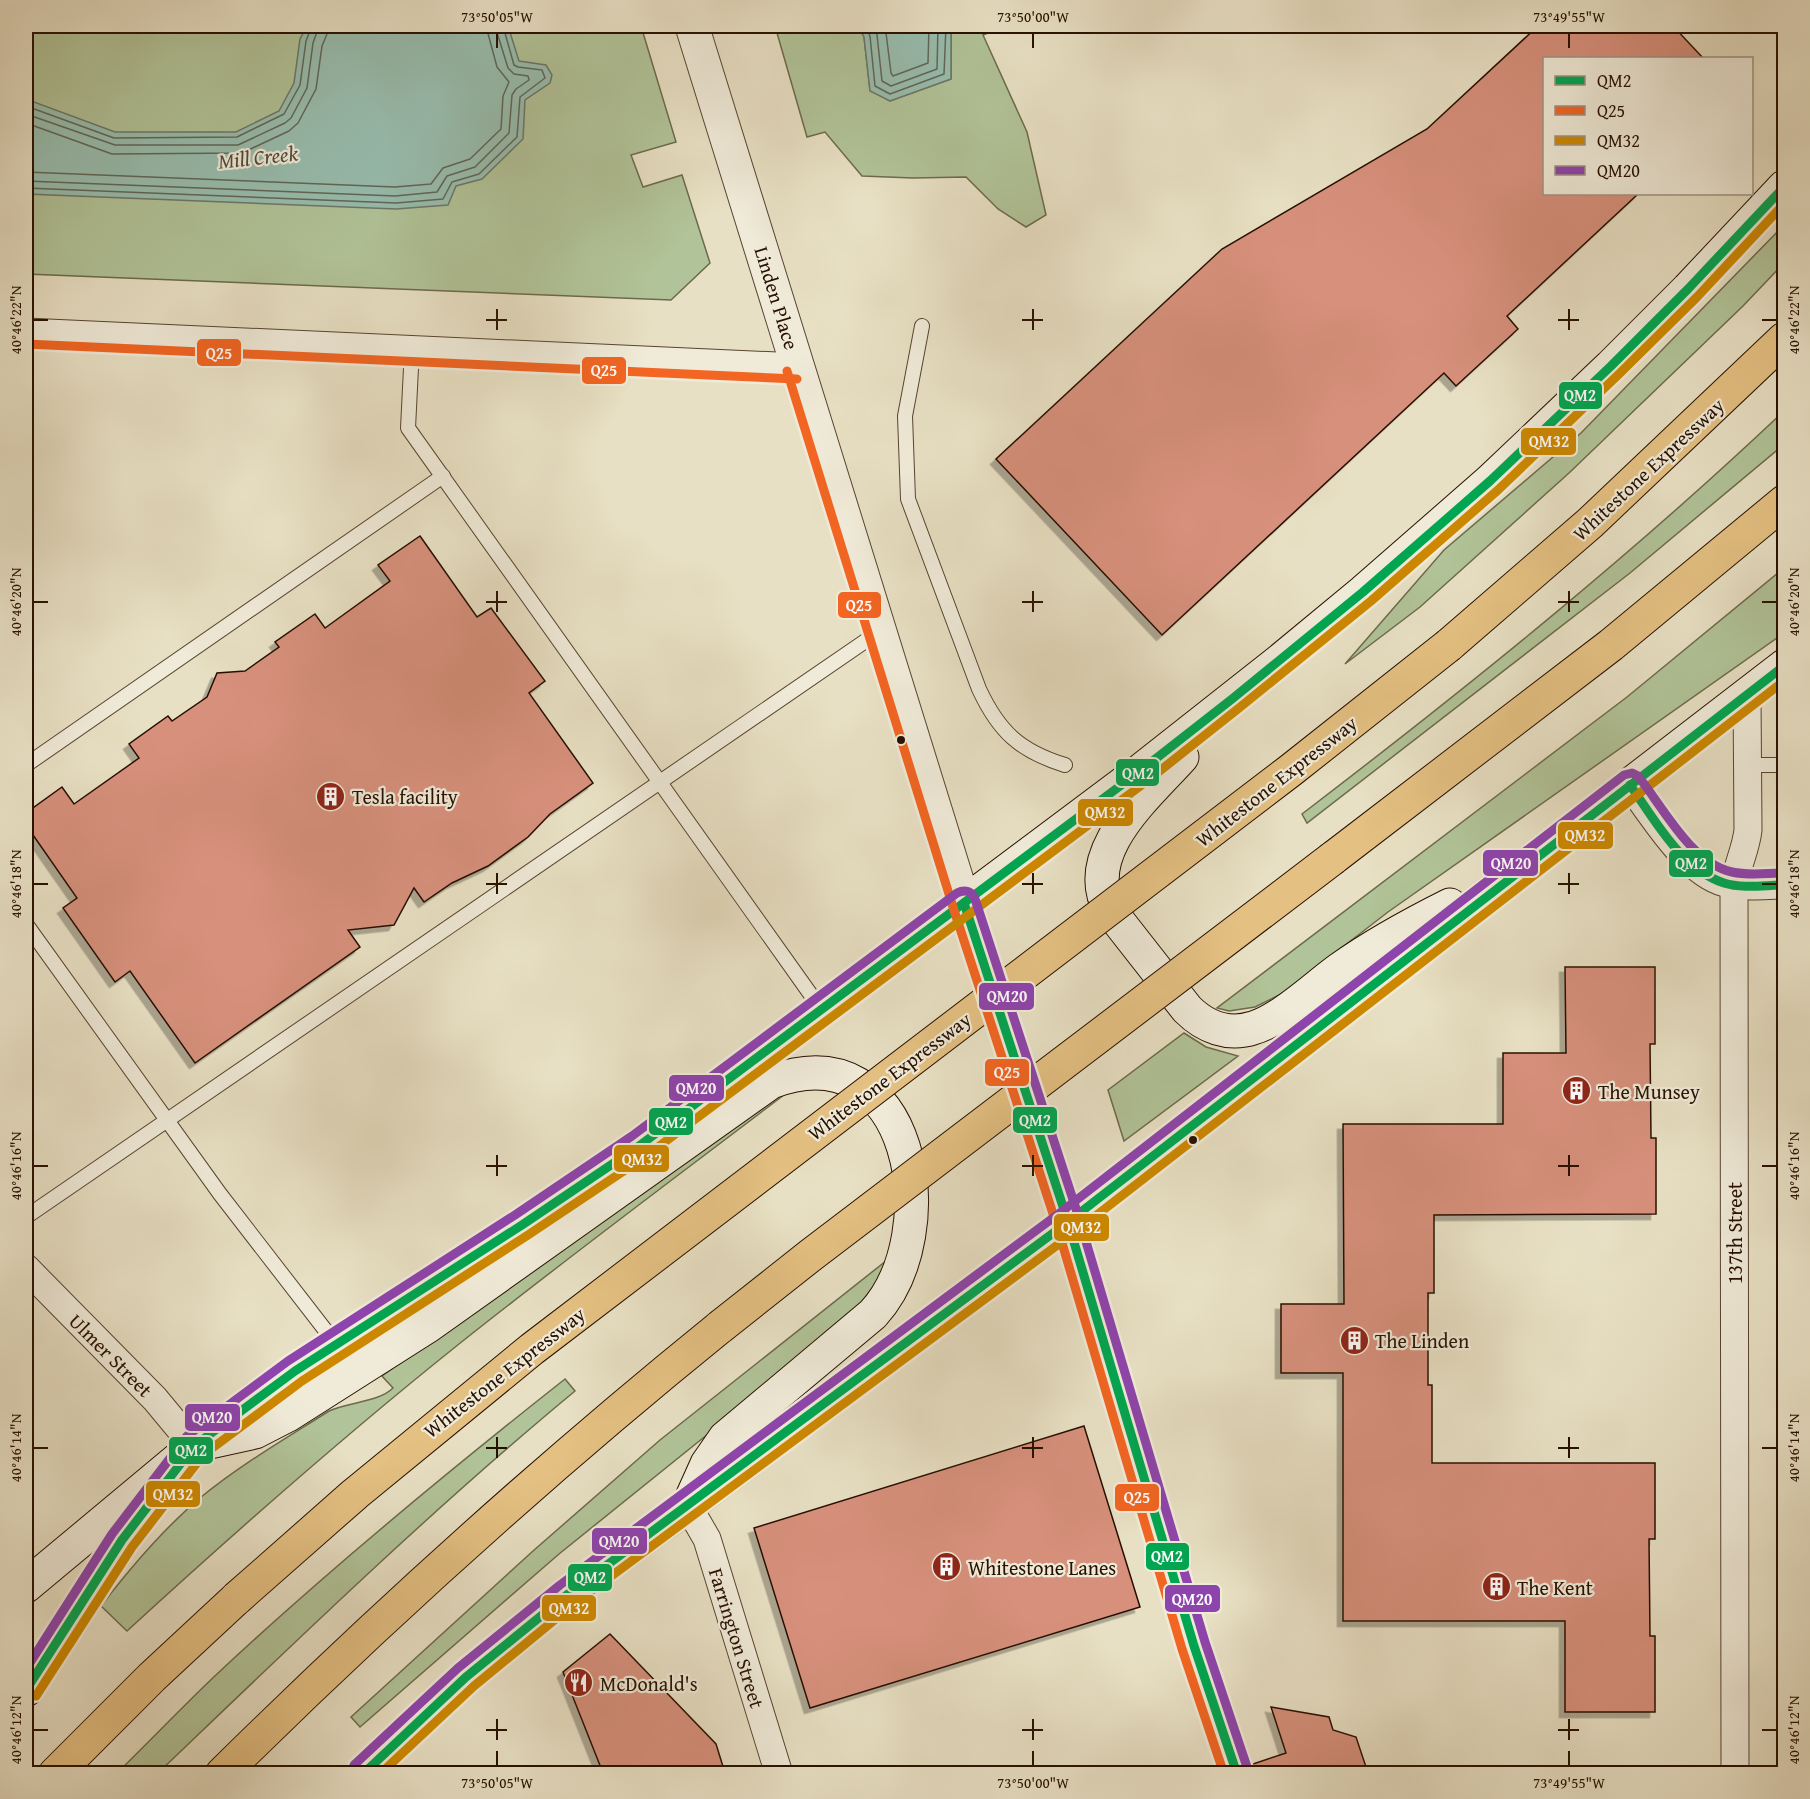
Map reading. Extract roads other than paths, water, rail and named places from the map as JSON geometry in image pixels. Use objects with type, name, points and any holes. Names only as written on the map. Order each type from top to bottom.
[{"type":"highway","name":"Whitestone Expressway","points":[[55,1773],[152,1677],[355,1494],[532,1349],[1291,770],[1449,645],[1590,523],[1785,339]]},
{"type":"highway","points":[[222,1773],[332,1667],[466,1544],[720,1327],[828,1242],[1611,645],[1785,502]]},
{"type":"highway","points":[[26,1690],[122,1540],[167,1478],[194,1446]]},
{"type":"main road","name":"Linden Place","points":[[692,26],[964,903],[1068,1222],[1194,1646],[1237,1773]]},
{"type":"main road","points":[[26,1586],[194,1446],[255,1399],[639,1146],[1232,699],[1380,577],[1490,481],[1611,366],[1785,187]]},
{"type":"main road","points":[[362,1773],[466,1677],[537,1617],[1068,1222],[1785,666]]},
{"type":"main road","points":[[1232,699],[1120,829],[1106,854],[1101,878],[1104,901],[1111,912],[1187,1009],[1202,1022],[1211,1027],[1231,1031],[1253,1029],[1264,1024],[1378,943],[1514,874]]},
{"type":"main road","points":[[194,1446],[255,1432],[288,1415],[437,1320],[771,1082],[806,1072],[828,1073],[848,1079],[868,1091],[884,1108],[896,1128],[908,1161],[911,1184],[910,1214],[900,1271],[886,1299],[873,1314],[725,1438],[707,1464],[688,1506]]},
{"type":"street","points":[[26,332],[798,367]]},
{"type":"street","name":"137th Street","points":[[1735,1773],[1734,885],[1747,840],[1747,694]]},
{"type":"street","points":[[1630,785],[1690,862],[1710,877],[1734,885],[1785,885]]},
{"type":"street","name":"Ulmer Street","points":[[26,1268],[155,1399],[194,1446]]},
{"type":"street","name":"Farrington Street","points":[[688,1506],[706,1539],[779,1773]]},
{"type":"lane","points":[[922,326],[905,416],[908,499],[988,710],[1001,727],[1019,744],[1040,757],[1065,765]]},
{"type":"lane","points":[[412,348],[408,428],[822,1010]]},
{"type":"lane","points":[[26,765],[442,476]]},
{"type":"lane","points":[[26,1217],[880,631]]},
{"type":"lane","points":[[1747,765],[1785,765]]},
{"type":"lane","points":[[26,924],[220,1194],[336,1344]]},
{"type":"water","name":"Mill Creek","points":[[307,26],[508,26],[519,61],[546,65],[552,75],[550,83],[525,100],[523,139],[482,179],[456,186],[448,205],[396,209],[26,194],[26,99],[115,132],[236,132],[279,111],[294,83],[300,39]]},
{"type":"water","points":[[858,26],[951,26],[951,79],[890,101],[870,91],[864,37]]},
{"type":"place","name":"Tesla facility","points":[[331,796]]},
{"type":"place","name":"The Munsey","points":[[1577,1091]]},
{"type":"place","name":"The Linden","points":[[1354,1340]]},
{"type":"place","name":"Whitestone Lanes","points":[[947,1567]]},
{"type":"place","name":"The Kent","points":[[1496,1587]]},
{"type":"place","name":"McDonald's","points":[[579,1683]]}]
